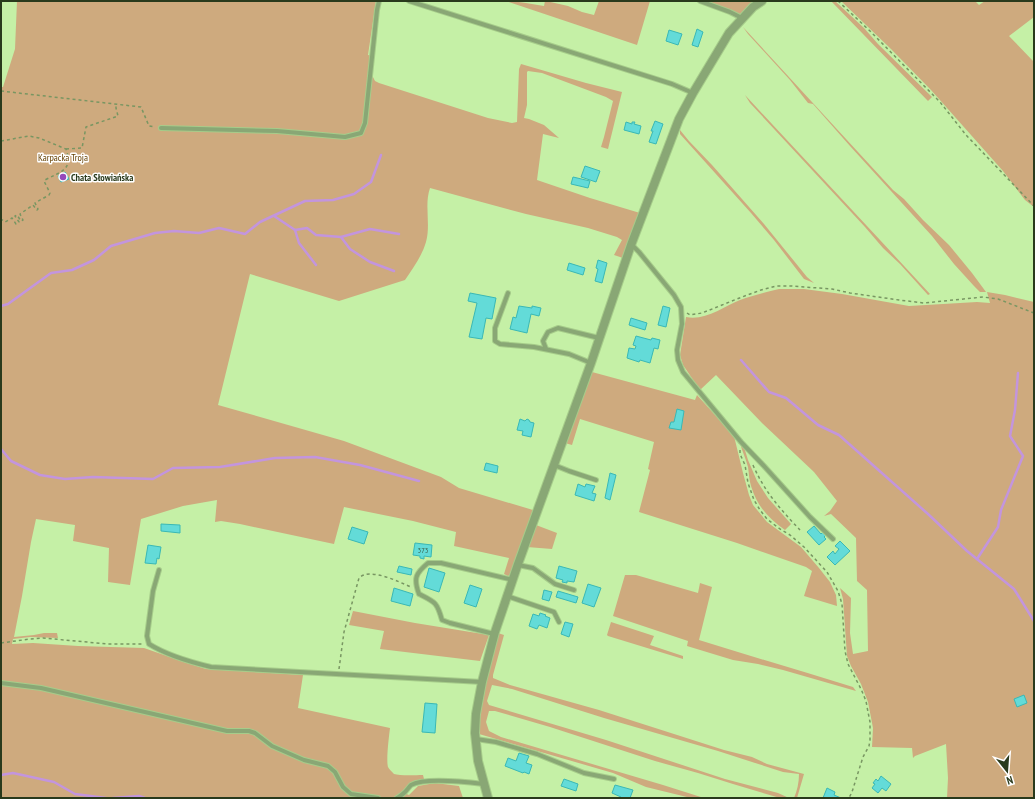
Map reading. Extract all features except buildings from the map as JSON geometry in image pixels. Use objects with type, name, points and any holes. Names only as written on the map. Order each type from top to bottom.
[{"type":"street","points":[[488,798],[478,761],[475,739],[476,714],[482,682],[495,634],[518,564],[591,363],[631,245],[679,119],[692,93],[730,32],[753,7],[762,1]]},
{"type":"lane","points":[[161,128],[277,132],[345,137],[361,133],[365,123],[379,1]]},
{"type":"lane","points":[[409,1],[672,84],[692,93]]},
{"type":"lane","points":[[700,1],[742,18]]},
{"type":"lane","points":[[631,245],[639,252],[674,295],[681,307],[682,324],[677,350],[678,360],[683,372],[738,438],[833,539]]},
{"type":"lane","points":[[508,293],[496,328],[495,341],[500,344],[534,347],[569,354],[591,363]]},
{"type":"lane","points":[[546,349],[543,341],[548,332],[558,328],[599,338]]},
{"type":"lane","points":[[554,465],[596,480]]},
{"type":"lane","points":[[495,634],[442,620],[437,605],[430,599],[419,594],[417,590],[416,583],[419,571],[428,563],[441,563],[513,580]]},
{"type":"lane","points":[[518,564],[533,568],[556,584],[574,590]]},
{"type":"lane","points":[[160,570],[153,591],[147,636],[149,644],[157,649],[190,662],[211,667],[482,682]]},
{"type":"lane","points":[[507,596],[554,612],[559,622]]},
{"type":"lane","points":[[1,683],[41,688],[227,731],[249,731],[255,733],[272,746],[299,758],[328,766],[335,772],[343,787],[351,794],[378,798]]},
{"type":"lane","points":[[475,739],[496,742],[537,754],[584,773],[614,779]]},
{"type":"lane","points":[[397,798],[411,785],[421,782],[465,782],[484,784]]},
{"type":"path","points":[[838,1],[870,30],[940,102],[966,135],[1034,206]]},
{"type":"path","points":[[1,91],[141,107],[149,126],[161,128]]},
{"type":"path","points":[[1,141],[29,136],[39,138],[66,149],[82,148],[86,127],[118,116],[116,104]]},
{"type":"path","points":[[1,219],[5,222],[12,218],[16,224],[19,222],[15,216],[17,215],[21,221],[23,220],[20,214],[33,205],[37,210],[38,209],[35,203],[50,193],[44,181],[65,169],[68,165],[69,157],[66,149]]},
{"type":"path","points":[[682,310],[690,315],[702,313],[761,290],[776,286],[791,286],[832,289],[850,293],[924,303],[983,297],[998,299],[1034,313]]},
{"type":"path","points":[[738,438],[740,454],[745,465],[748,483],[754,500],[760,510],[767,519],[804,547],[826,572],[838,591],[842,604],[845,651],[848,664],[866,701],[870,722],[869,746],[863,757],[849,798]]},
{"type":"path","points":[[752,462],[765,488],[779,508],[800,530]]},
{"type":"path","points":[[337,674],[344,632],[359,578],[362,575],[371,574],[384,576],[417,590]]},
{"type":"path","points":[[1,643],[43,638],[108,644],[149,644]]},
{"type":"green space","name":"Karpacka Troja","points":[[17,1],[376,1],[368,55],[374,56],[372,75],[375,81],[379,83],[488,118],[512,123],[517,122],[519,69],[521,64],[622,92],[608,149],[601,147],[613,101],[542,73],[527,72],[527,105],[524,118],[544,125],[559,138],[543,134],[537,180],[640,213],[623,258],[614,255],[622,240],[617,237],[588,228],[526,214],[430,188],[428,194],[428,228],[426,242],[420,257],[405,280],[339,301],[250,274],[218,405],[344,441],[441,477],[459,488],[533,510],[511,574],[508,576],[504,574],[509,558],[454,546],[456,532],[413,521],[344,507],[334,544],[240,524],[221,521],[215,522],[217,500],[183,506],[141,519],[130,585],[108,582],[109,548],[73,541],[75,525],[36,519],[14,637],[44,633],[57,633],[58,638],[30,637],[13,639],[12,644],[33,643],[144,648],[206,669],[303,675],[298,708],[390,728],[387,754],[388,768],[394,774],[423,775],[424,779],[414,781],[402,792],[409,795],[418,786],[435,783],[459,786],[463,798],[1,798],[1,87],[3,87],[15,49]]},
{"type":"green space","points":[[506,1],[544,6],[546,1],[568,6],[594,15],[599,1],[650,1],[637,45]]},
{"type":"green space","points":[[705,1],[756,1],[740,15]]},
{"type":"green space","points":[[831,1],[835,1],[864,28],[878,44],[932,97],[928,101]]},
{"type":"green space","points":[[841,1],[975,1],[979,5],[985,1],[1034,1],[1034,17],[1009,36],[1034,62],[1034,207],[1025,200],[1003,171],[931,90]]},
{"type":"green space","points":[[743,27],[893,190],[904,199],[949,245],[986,292],[980,292],[974,286],[932,236],[813,104],[808,103],[790,80]]},
{"type":"green space","points":[[745,95],[930,294],[928,295],[900,264],[883,248],[750,103]]},
{"type":"green space","points":[[680,130],[764,224],[807,277],[814,283],[804,279],[751,213],[680,134]]},
{"type":"green space","points":[[779,289],[804,289],[909,306],[977,302],[990,303],[987,292],[1034,302],[1034,798],[947,798],[948,778],[946,744],[913,758],[912,748],[872,747],[873,728],[868,702],[847,656],[843,599],[840,588],[851,598],[850,633],[853,654],[868,651],[867,590],[857,581],[856,538],[831,514],[824,516],[830,511],[837,501],[814,472],[762,423],[716,375],[700,390],[683,365],[680,355],[686,317],[700,317],[714,313],[740,300]]},
{"type":"green space","points":[[592,372],[695,400],[697,395],[734,436],[749,495],[753,505],[767,522],[801,547],[819,568],[830,582],[836,595],[837,606],[804,596],[812,571],[806,567],[737,543],[639,512],[650,470],[648,469],[654,442],[580,419],[572,445],[565,443]]},
{"type":"green space","points":[[740,443],[744,447],[757,481],[768,498],[791,524],[785,530],[768,516],[756,500],[749,479],[748,467]]},
{"type":"green space","points":[[536,525],[557,533],[552,549],[527,547]]},
{"type":"green space","points":[[625,575],[636,575],[698,593],[700,583],[712,587],[699,640],[853,687],[856,691],[783,670],[733,660],[687,646],[688,641],[613,616]]},
{"type":"green space","points":[[353,611],[489,635],[480,661],[380,649],[384,631],[349,625]]},
{"type":"green space","points":[[611,622],[654,636],[650,645],[683,656],[683,659],[608,636]]},
{"type":"green space","points":[[498,633],[504,635],[493,678],[510,685],[599,710],[724,750],[752,757],[767,764],[804,774],[797,798],[794,798],[798,787],[799,774],[783,772],[512,689],[492,685],[487,701],[489,705],[606,740],[725,779],[778,793],[789,798],[780,798],[495,711],[489,711],[486,722],[489,731],[501,737],[704,798],[691,798],[646,787],[613,773],[479,734],[482,693]]},
{"type":"waterway","points":[[1,306],[8,304],[51,273],[72,270],[94,260],[111,246],[155,233],[174,231],[199,233],[219,228],[245,234],[260,222],[305,201],[333,200],[354,194],[371,182],[381,155]]},
{"type":"waterway","points":[[274,216],[295,230],[307,228],[316,235],[341,237],[370,229],[399,234]]},
{"type":"waterway","points":[[295,230],[299,243],[316,265]]},
{"type":"waterway","points":[[341,237],[350,249],[370,262],[394,271]]},
{"type":"waterway","points":[[741,360],[769,392],[786,398],[818,425],[839,435],[928,514],[967,551],[1014,589],[1034,621]]},
{"type":"waterway","points":[[977,559],[998,527],[1001,510],[1023,456],[1010,436],[1015,410],[1018,373]]},
{"type":"waterway","points":[[1,449],[11,461],[40,475],[65,479],[93,477],[153,479],[173,468],[220,467],[275,458],[315,457],[360,465],[419,481]]},
{"type":"waterway","points":[[1,775],[13,773],[54,782],[75,794],[106,798]]},
{"type":"waterway","points":[[113,798],[139,796],[145,798]]},
{"type":"place","name":"Chata Słowiańska","points":[[63,177]]}]
